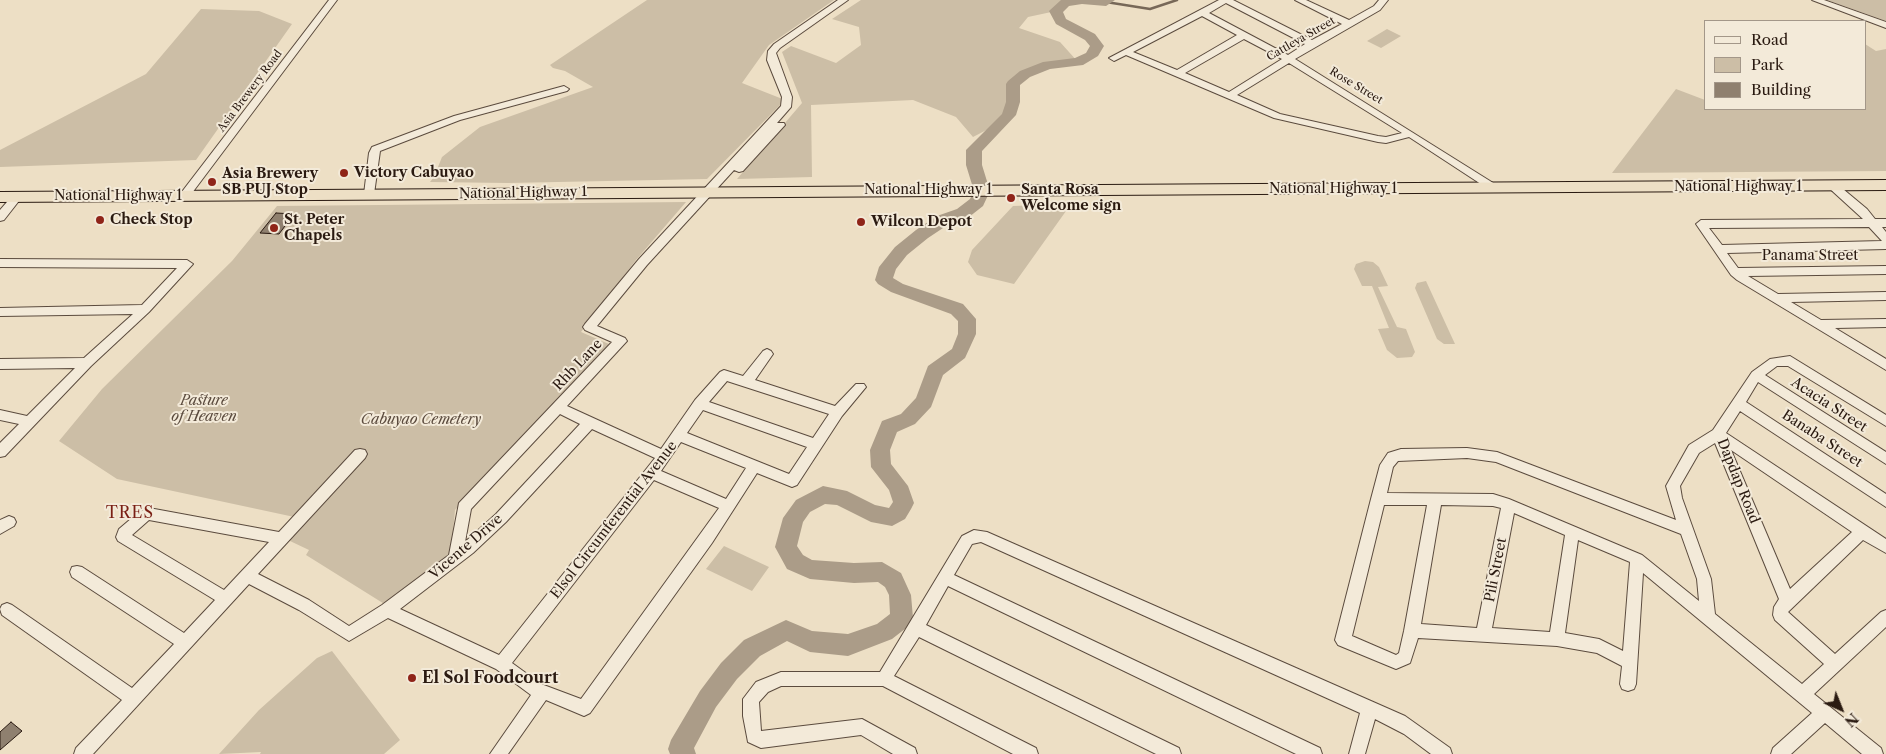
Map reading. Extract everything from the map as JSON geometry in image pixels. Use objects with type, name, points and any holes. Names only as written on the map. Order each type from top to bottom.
[{"type":"highway","name":"National Highway 1","points":[[0,197],[1886,185]]},
{"type":"street","name":"Asia Brewery Road","points":[[185,195],[333,0]]},
{"type":"street","points":[[713,191],[751,150],[786,107],[787,97],[771,53],[777,46],[844,0]]},
{"type":"street","points":[[751,150],[788,116],[793,107],[792,96],[778,53],[783,46],[851,0]]},
{"type":"street","points":[[1114,58],[1226,0],[1312,44]]},
{"type":"street","points":[[1299,0],[1350,24]]},
{"type":"street","name":"Cattleya Street","points":[[1229,96],[1312,44],[1377,8],[1384,0]]},
{"type":"street","points":[[1816,0],[1886,25]]},
{"type":"street","name":"Rose Street","points":[[1201,12],[1288,59],[1494,188]]},
{"type":"street","points":[[1176,74],[1244,35]]},
{"type":"street","points":[[1126,52],[1277,116],[1378,139],[1386,140],[1410,134]]},
{"type":"street","points":[[369,194],[374,152],[376,149],[457,118],[564,89]]},
{"type":"street","points":[[1838,186],[1873,223],[1886,243]]},
{"type":"street","name":"Rhb Lane","points":[[456,556],[464,507],[621,341],[589,327],[644,262],[713,191]]},
{"type":"street","points":[[0,217],[17,197]]},
{"type":"street","points":[[1886,223],[1701,224],[1735,272],[1774,298],[1886,365]]},
{"type":"street","points":[[1719,249],[1886,243]]},
{"type":"street","points":[[0,264],[187,264],[145,309],[87,363],[0,452]]},
{"type":"street","name":"Panama Street","points":[[1735,272],[1886,270]]},
{"type":"street","points":[[1774,298],[1886,296]]},
{"type":"street","points":[[0,312],[145,309]]},
{"type":"street","points":[[1817,324],[1886,323]]},
{"type":"street","points":[[1866,353],[1886,352]]},
{"type":"street","points":[[767,354],[746,381],[837,412]]},
{"type":"street","name":"Dapdap Road","points":[[1787,600],[1718,434],[1756,375],[1774,362],[1790,361],[1886,420]]},
{"type":"street","points":[[0,364],[87,363]]},
{"type":"street","name":"Elsol Circumferential Avenue","points":[[501,664],[652,473],[700,404],[724,375],[746,381]]},
{"type":"street","name":"Acacia Street","points":[[1756,375],[1886,459]]},
{"type":"street","points":[[679,436],[754,467],[792,480],[837,412],[860,387]]},
{"type":"street","points":[[700,404],[816,445]]},
{"type":"street","name":"Banaba Street","points":[[1739,404],[1886,501]]},
{"type":"street","points":[[558,408],[664,456]]},
{"type":"street","points":[[0,416],[31,422]]},
{"type":"street","name":"Vicente Drive","points":[[247,575],[304,605],[349,634],[387,610],[456,556],[468,549],[501,518],[590,422]]},
{"type":"street","points":[[1708,618],[1704,579],[1675,498],[1673,486],[1694,449],[1718,434],[1886,547]]},
{"type":"street","points":[[1435,499],[1412,631],[1405,658],[1396,662],[1343,640],[1386,465],[1393,457],[1401,454],[1467,453],[1497,457],[1687,530]]},
{"type":"street","points":[[82,754],[224,598],[360,454]]},
{"type":"street","points":[[387,610],[501,664],[536,689],[584,708],[696,555],[754,467]]},
{"type":"street","points":[[652,473],[728,506]]},
{"type":"street","points":[[1378,499],[1493,500],[1509,505],[1637,560],[1875,754]]},
{"type":"street","name":"Pili Street","points":[[1483,635],[1509,505]]},
{"type":"street","points":[[224,598],[123,537],[124,532],[149,514],[281,538]]},
{"type":"street","points":[[1835,664],[1780,615],[1781,607],[1863,531]]},
{"type":"street","points":[[1556,639],[1572,532]]},
{"type":"street","points":[[884,679],[967,540],[974,536],[982,536],[1410,728],[1444,754]]},
{"type":"street","points":[[1628,684],[1637,560]]},
{"type":"street","points":[[77,572],[184,642]]},
{"type":"street","points":[[945,578],[1314,754]]},
{"type":"street","points":[[7,610],[134,699]]},
{"type":"street","points":[[1802,695],[1886,617]]},
{"type":"street","points":[[916,628],[1173,754]]},
{"type":"street","points":[[1412,631],[1556,639],[1599,646],[1629,662]]},
{"type":"street","points":[[909,754],[862,727],[761,740],[754,736],[751,699],[762,687],[781,679],[884,679],[1023,752]]},
{"type":"street","points":[[498,754],[538,700],[539,694],[536,689]]},
{"type":"street","points":[[1357,754],[1369,710]]},
{"type":"street","points":[[1779,754],[1824,713]]},
{"type":"green space","points":[[647,0],[834,0],[769,45],[742,83],[785,100],[707,179],[508,183],[430,182],[442,157],[480,127],[593,87],[550,65]]},
{"type":"green space","points":[[861,0],[1082,0],[1065,3],[1056,11],[1028,17],[1019,28],[1060,42],[1078,62],[1048,65],[1025,74],[1013,84],[1013,102],[1009,115],[1000,123],[973,137],[956,117],[913,100],[811,105],[812,177],[737,179],[802,103],[782,52],[791,46],[836,63],[861,45],[859,27],[832,19]]},
{"type":"green space","points":[[1082,0],[1109,0],[1106,2]]},
{"type":"green space","points":[[1827,0],[1886,0],[1886,21]]},
{"type":"green space","points":[[201,9],[259,11],[292,24],[196,160],[0,167],[0,150],[146,74]]},
{"type":"green space","points":[[1387,29],[1401,36],[1381,48],[1367,41]]},
{"type":"green space","points":[[1866,45],[1876,51],[1886,49],[1886,171],[1612,173],[1676,89],[1704,100],[1704,110],[1866,110]]},
{"type":"green space","points":[[686,202],[636,260],[581,332],[609,344],[611,347],[455,510],[451,554],[386,605],[306,555],[309,550],[290,541],[299,518],[117,479],[59,441],[102,389],[232,261],[277,206]]},
{"type":"green space","points":[[1071,204],[1014,284],[977,275],[968,262],[972,250],[1013,206]]},
{"type":"green space","points":[[1365,261],[1373,262],[1379,267],[1388,286],[1378,287],[1397,327],[1406,329],[1415,352],[1412,357],[1397,358],[1387,350],[1378,329],[1389,328],[1372,286],[1362,286],[1354,269],[1356,264]]},
{"type":"green space","points":[[1426,281],[1455,344],[1444,344],[1437,339],[1415,288],[1417,283]]},
{"type":"green space","points":[[724,546],[769,567],[752,591],[706,569]]},
{"type":"green space","points":[[332,651],[400,740],[384,754],[260,754],[261,752],[219,754],[259,710],[317,658]]},
{"type":"building","name":"St. Peter Chapels","points":[[276,213],[294,214],[279,234],[260,233]]},
{"type":"building","points":[[11,722],[22,731],[0,750],[0,732]]},
{"type":"waterway","points":[[684,754],[680,749],[708,699],[729,671],[752,648],[786,630],[810,641],[848,645],[884,632],[902,618],[900,595],[893,580],[882,572],[854,573],[810,569],[795,562],[786,547],[793,518],[803,506],[823,495],[840,497],[871,513],[892,517],[898,513],[904,503],[898,486],[881,467],[880,450],[889,427],[908,419],[924,402],[935,371],[959,353],[967,334],[967,319],[957,309],[897,288],[884,280],[888,267],[901,251],[922,234],[943,220],[963,213],[977,202],[982,191],[974,165],[974,150],[1009,115],[1013,102],[1013,84],[1025,74],[1048,65],[1078,62],[1091,56],[1097,46],[1090,37],[1061,21],[1056,11],[1065,3],[1082,0],[1106,2],[1109,0]]},
{"type":"waterway","points":[[1106,2],[1150,9],[1177,0]]},
{"type":"place","name":"Victory Cabuyao","points":[[344,173]]},
{"type":"place","name":"Asia Brewery SB PUJ Stop","points":[[212,182]]},
{"type":"place","name":"Santa Rosa Welcome sign","points":[[1011,198]]},
{"type":"place","name":"Check Stop","points":[[100,220]]},
{"type":"place","name":"Wilcon Depot","points":[[861,222]]},
{"type":"place","name":"St. Peter Chapels","points":[[274,228]]},
{"type":"place","name":"El Sol Foodcourt","points":[[412,678]]},
{"type":"district","name":"TRES","points":[[130,513]]},
{"type":"park label","name":"Pasture of Heaven","points":[[204,410]]},
{"type":"park label","name":"Cabuyao Cemetery","points":[[421,420]]}]
